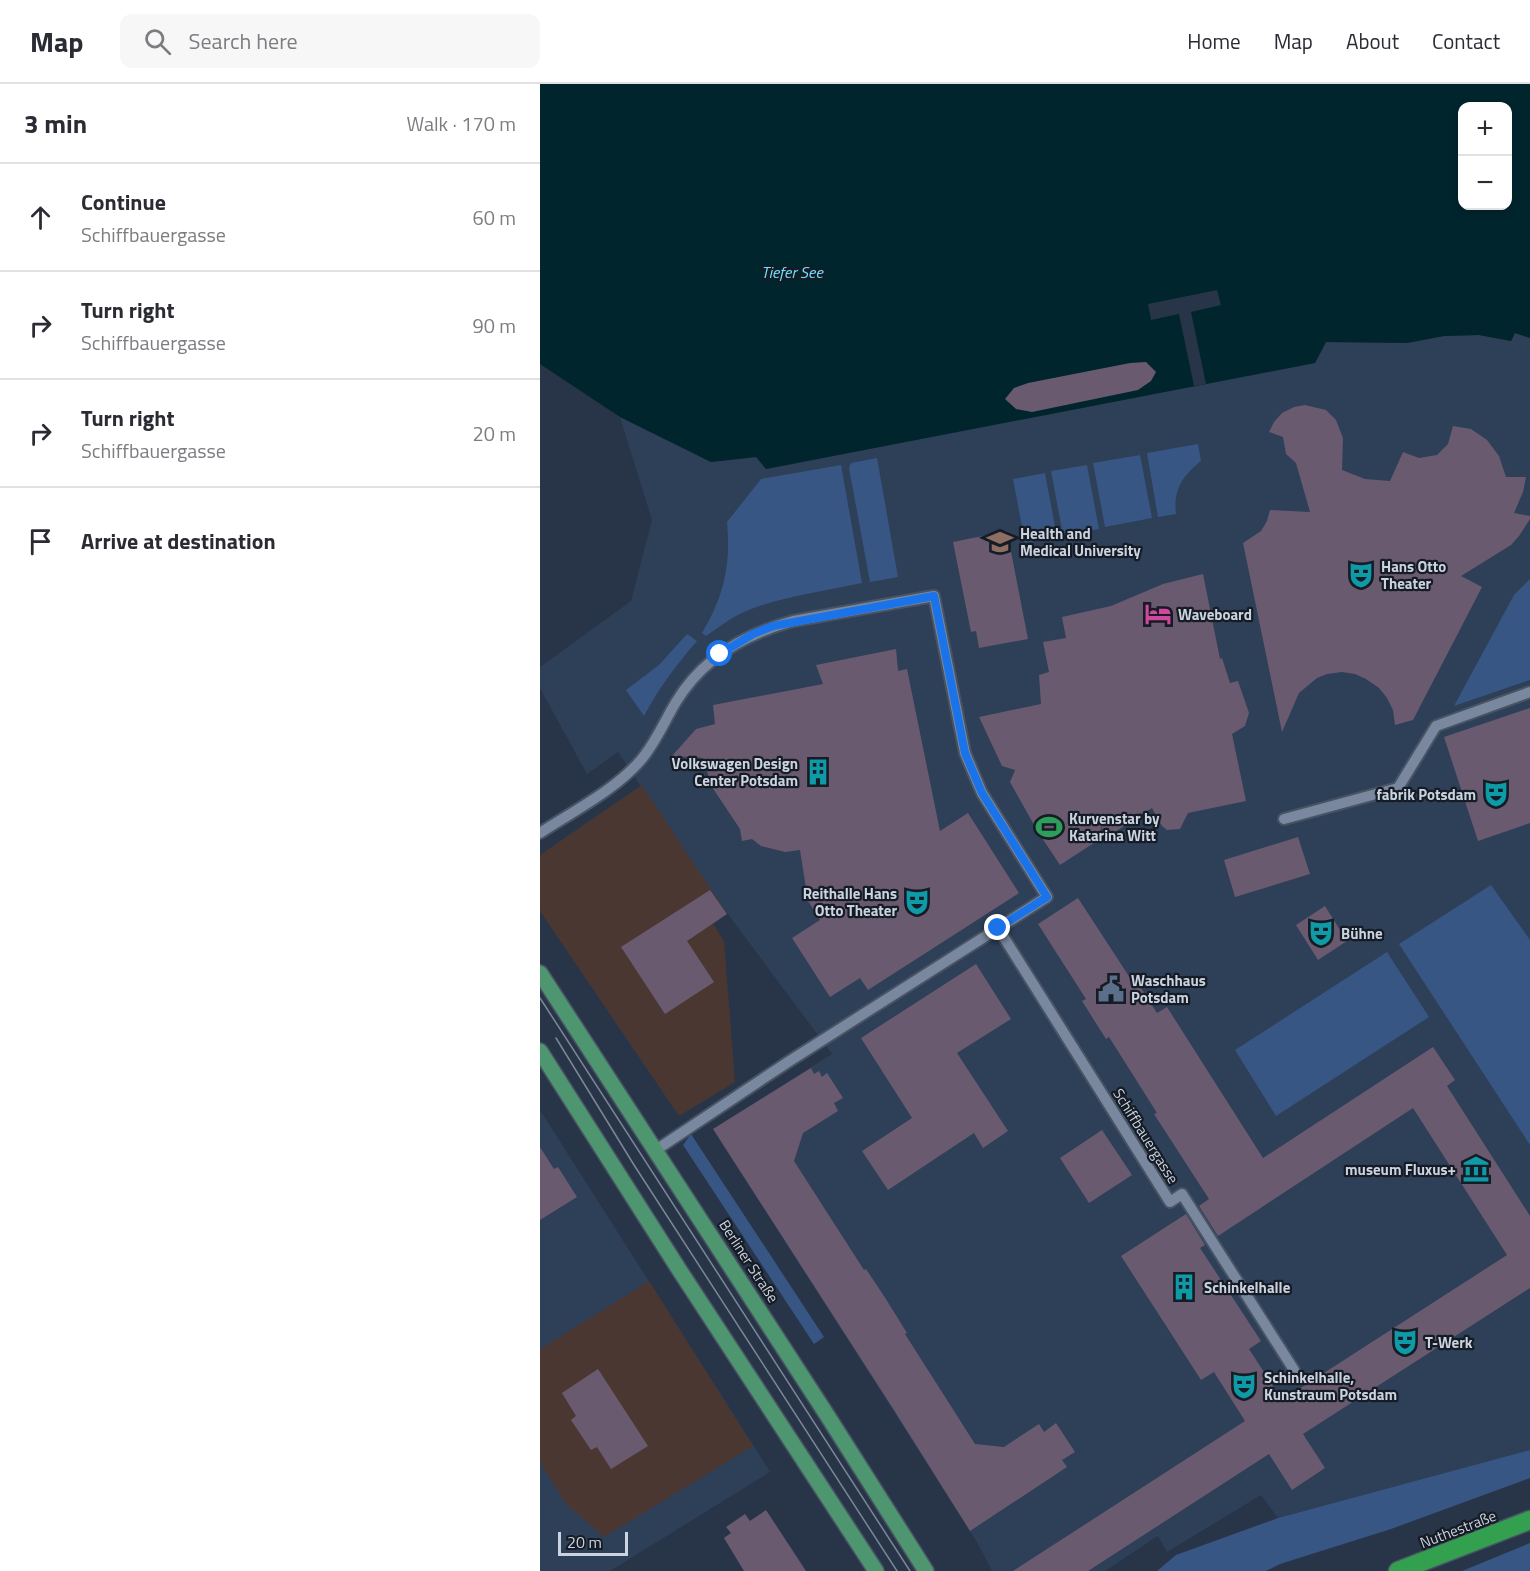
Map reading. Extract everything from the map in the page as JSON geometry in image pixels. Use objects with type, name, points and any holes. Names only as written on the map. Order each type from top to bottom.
[{"type":"highway","name":"Nuthestraße","points":[[1398,1571],[1530,1520]]},
{"type":"main road","name":"Berliner Straße","points":[[540,973],[926,1571]]},
{"type":"main road","points":[[540,1051],[680,1271],[876,1571]]},
{"type":"street","points":[[540,833],[592,800],[640,761],[690,682],[720,654],[736,644],[773,626],[793,621],[934,596],[965,753],[982,793],[1047,897],[788,1062],[656,1150]]},
{"type":"street","points":[[1284,819],[1398,788],[1436,726],[1530,692]]},
{"type":"street","name":"Schiffbauergasse","points":[[998,928],[1170,1202],[1182,1194],[1294,1370]]},
{"type":"shaded area","points":[[1515,333],[1530,338],[1530,1450],[1278,1518],[1261,1495],[1167,1552],[1158,1536],[1105,1571],[992,1571],[977,1542],[713,1129],[832,1054],[710,890],[618,752],[587,774],[540,688],[540,667],[631,601],[652,520],[620,417],[711,462],[757,457],[766,469],[1315,363],[1326,342],[1407,343],[1444,336],[1479,335],[1511,341]]},
{"type":"shaded area","points":[[1198,444],[1201,461],[1184,478],[1178,490],[1176,514],[1158,517],[1147,453]]},
{"type":"shaded area","points":[[1140,455],[1152,518],[1105,527],[1093,463]]},
{"type":"shaded area","points":[[877,458],[898,577],[870,582],[849,468],[851,463]]},
{"type":"shaded area","points":[[841,465],[862,583],[764,604],[739,614],[706,636],[702,633],[716,606],[724,580],[728,552],[727,522],[761,479]]},
{"type":"shaded area","points":[[1087,465],[1099,529],[1063,535],[1051,471]]},
{"type":"shaded area","points":[[1045,473],[1057,537],[1025,543],[1013,479]]},
{"type":"shaded area","points":[[1530,579],[1530,680],[1454,706],[1514,595]]},
{"type":"shaded area","points":[[687,634],[697,641],[668,677],[644,716],[626,690],[659,665]]},
{"type":"shaded area","points":[[642,785],[727,914],[713,924],[724,941],[735,1082],[679,1116],[540,911],[540,855]]},
{"type":"shaded area","points":[[1491,885],[1530,940],[1530,1145],[1399,944]]},
{"type":"shaded area","points":[[1387,952],[1429,1017],[1276,1116],[1235,1050]]},
{"type":"shaded area","points":[[540,1110],[770,1472],[610,1571],[540,1571]]},
{"type":"shaded area","points":[[691,1134],[824,1337],[814,1344],[683,1145]]},
{"type":"shaded area","points":[[649,1281],[753,1446],[604,1537],[566,1504],[540,1462],[540,1349]]},
{"type":"shaded area","points":[[1530,1450],[1530,1478],[1391,1529],[1280,1564],[1266,1571],[1157,1571],[1176,1555],[1278,1518]]},
{"type":"shaded area","points":[[1530,1543],[1530,1571],[1462,1571]]},
{"type":"water","name":"Tiefer See","points":[[540,84],[1530,84],[1530,338],[1515,333],[1511,341],[1479,335],[1444,336],[1407,343],[1326,342],[1315,363],[766,469],[756,457],[711,462],[620,417],[540,364]]},
{"type":"pier","points":[[1217,290],[1221,305],[1191,312],[1206,384],[1194,386],[1179,314],[1151,320],[1148,304]]},
{"type":"building","points":[[1146,362],[1156,372],[1151,381],[1138,390],[1032,412],[1016,409],[1005,399],[1014,388],[1028,383],[1130,363]]},
{"type":"building","name":"Hans Otto Theater","points":[[1305,405],[1326,410],[1336,420],[1343,438],[1342,470],[1365,479],[1390,481],[1403,452],[1419,458],[1437,455],[1448,444],[1453,426],[1471,429],[1487,440],[1499,456],[1506,477],[1526,477],[1523,492],[1514,513],[1530,516],[1530,519],[1511,545],[1461,576],[1482,587],[1413,720],[1395,725],[1393,710],[1379,688],[1355,674],[1342,672],[1317,678],[1299,693],[1282,732],[1243,543],[1261,531],[1270,510],[1310,512],[1296,463],[1286,454],[1283,437],[1269,432],[1282,413]]},
{"type":"building","points":[[1007,531],[1028,639],[979,648],[976,631],[971,632],[953,542]]},
{"type":"building","points":[[1203,574],[1220,659],[1222,658],[1230,683],[1238,681],[1249,713],[1245,726],[1232,734],[1246,801],[1188,813],[1180,829],[1167,830],[1162,826],[1152,808],[1107,837],[1101,826],[1100,839],[1060,865],[1038,832],[1010,782],[1015,770],[1002,766],[979,717],[1041,704],[1039,675],[1049,672],[1043,642],[1066,638],[1062,617],[1111,606],[1163,584]]},
{"type":"building","points":[[896,649],[898,671],[907,669],[940,831],[968,813],[1019,893],[868,990],[860,978],[830,997],[792,938],[820,920],[808,901],[800,850],[785,852],[761,846],[752,839],[742,841],[740,829],[712,787],[703,758],[672,756],[696,729],[715,724],[713,705],[823,684],[816,665]]},
{"type":"building","name":"fabrik Potsdam","points":[[1530,708],[1530,823],[1478,841],[1444,737]]},
{"type":"building","points":[[1298,837],[1310,874],[1235,897],[1224,860]]},
{"type":"building","points":[[710,890],[727,914],[687,941],[714,982],[665,1014],[621,947]]},
{"type":"building","points":[[1078,898],[1134,984],[1137,982],[1157,1013],[1167,1007],[1263,1158],[1433,1047],[1455,1080],[1447,1086],[1530,1216],[1530,1288],[1303,1434],[1325,1468],[1292,1490],[1269,1454],[1088,1571],[1013,1571],[1245,1421],[1214,1372],[1201,1380],[1121,1256],[1186,1214],[1205,1245],[1200,1248],[1261,1341],[1249,1349],[1282,1400],[1507,1255],[1413,1108],[1218,1236],[1199,1206],[1209,1199],[1154,1114],[1157,1113],[1109,1037],[1106,1039],[1082,1001],[1086,999],[1038,924]]},
{"type":"building","name":"Bühne","points":[[1325,906],[1347,941],[1318,960],[1296,925]]},
{"type":"building","points":[[976,964],[1011,1019],[957,1053],[1008,1131],[983,1148],[974,1133],[888,1190],[862,1151],[912,1118],[861,1038]]},
{"type":"building","points":[[811,1068],[814,1074],[819,1071],[822,1077],[827,1073],[843,1098],[834,1103],[838,1111],[803,1133],[794,1161],[864,1270],[866,1269],[884,1296],[907,1333],[905,1334],[975,1444],[1004,1447],[1039,1424],[1044,1432],[1056,1423],[1075,1452],[1062,1460],[1067,1467],[970,1531],[713,1129]]},
{"type":"building","points":[[1102,1130],[1132,1175],[1089,1203],[1060,1158]]},
{"type":"building","points":[[540,1147],[554,1169],[558,1167],[577,1197],[540,1220]]},
{"type":"building","points":[[598,1369],[648,1446],[611,1469],[597,1447],[591,1450],[571,1420],[576,1416],[562,1393]]},
{"type":"building","points":[[766,1510],[806,1571],[744,1571],[724,1538],[731,1533],[726,1527],[745,1514],[750,1521]]},
{"type":"tram line","points":[[540,998],[910,1571]]},
{"type":"tram line","points":[[556,1038],[634,1165],[897,1571]]},
{"type":"place","name":"Health and Medical University","points":[[1000,542]]},
{"type":"place","name":"Hans Otto Theater","points":[[1361,575]]},
{"type":"place","name":"Waveboard","points":[[1158,614]]},
{"type":"place","name":"Volkswagen Design Center Potsdam","points":[[818,772]]},
{"type":"place","name":"fabrik Potsdam","points":[[1496,794]]},
{"type":"place","name":"Kurvenstar by Katarina Witt","points":[[1049,827]]},
{"type":"place","name":"Reithalle Hans Otto Theater","points":[[917,902]]},
{"type":"place","name":"Bühne","points":[[1321,933]]},
{"type":"place","name":"Waschhaus Potsdam","points":[[1111,989]]},
{"type":"place","name":"museum Fluxus+","points":[[1476,1169]]},
{"type":"place","name":"Schinkelhalle","points":[[1184,1287]]},
{"type":"place","name":"T-Werk","points":[[1405,1342]]},
{"type":"place","name":"Schinkelhalle, Kunstraum Potsdam","points":[[1244,1386]]},
{"type":"route","points":[[720,654],[753,634],[773,626],[934,596],[965,753],[982,793],[1047,897],[998,928]]}]
